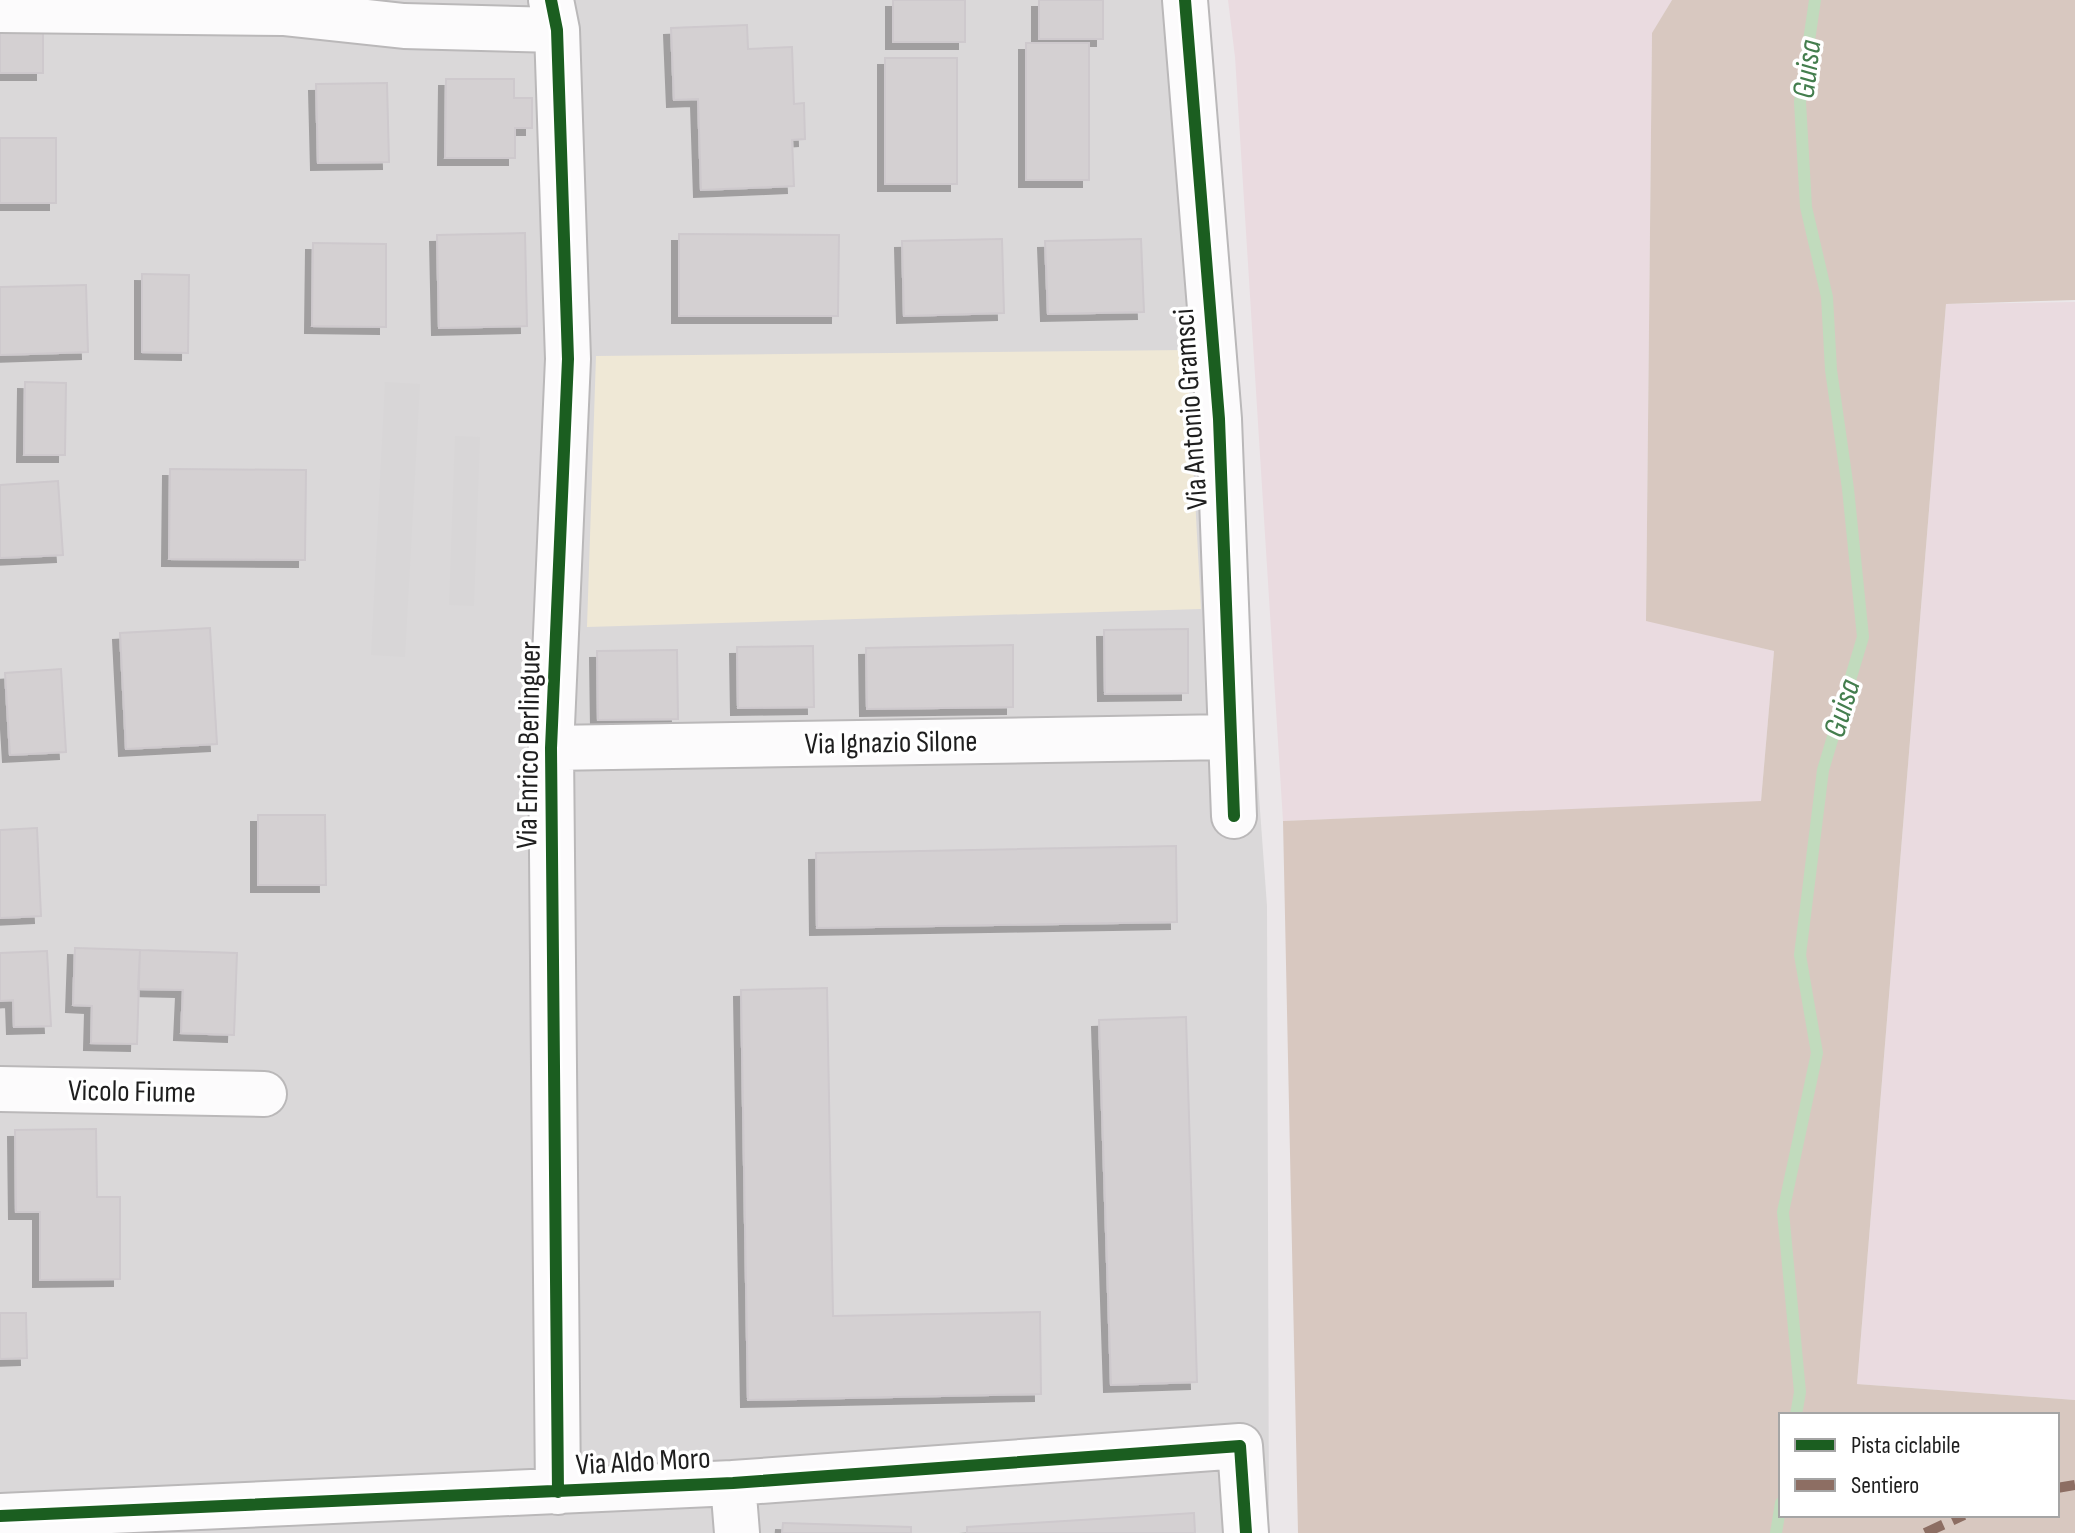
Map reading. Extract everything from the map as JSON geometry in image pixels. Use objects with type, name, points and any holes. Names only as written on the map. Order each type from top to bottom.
[{"type":"street","name":"Via Antonio Gramsci","points":[[1185,0],[1219,419],[1234,816]]},
{"type":"street","points":[[0,10],[283,13],[404,26],[554,15]]},
{"type":"street","name":"Via Enrico Berlinguer","points":[[554,15],[568,359],[551,748],[558,1492]]},
{"type":"street","name":"Via Ignazio Silone","points":[[551,748],[1231,737]]},
{"type":"street","name":"Vicolo Fiume","points":[[0,1089],[264,1094]]},
{"type":"street","name":"Via Aldo Moro","points":[[0,1516],[733,1483],[1240,1446],[1246,1533]]},
{"type":"street","points":[[733,1483],[737,1533]]},
{"type":"shaded area","points":[[0,0],[1201,0],[1267,906],[1269,1533],[0,1533]]},
{"type":"shaded area","points":[[1228,0],[1672,0],[1652,34],[1646,620],[1774,651],[1761,802],[1283,821],[1235,57]]},
{"type":"shaded area","points":[[1672,0],[2075,0],[2075,300],[1946,304],[1857,1384],[2075,1400],[2075,1533],[1298,1533],[1283,821],[1761,801],[1774,651],[1646,621],[1652,33]]},
{"type":"shaded area","points":[[2075,302],[2075,1400],[1857,1384],[1946,304]]},
{"type":"shaded area","points":[[1187,350],[1201,609],[587,627],[596,356]]},
{"type":"shaded area","points":[[385,382],[420,384],[405,657],[371,655]]},
{"type":"shaded area","points":[[455,436],[480,437],[474,606],[449,605]]},
{"type":"building","points":[[893,0],[965,0],[965,42],[893,42]]},
{"type":"building","points":[[1039,0],[1103,0],[1103,39],[1039,39]]},
{"type":"building","points":[[0,25],[43,25],[43,73],[0,73]]},
{"type":"building","points":[[747,25],[748,49],[792,47],[794,104],[804,103],[805,139],[792,140],[794,186],[701,190],[698,99],[674,100],[671,28]]},
{"type":"building","points":[[1026,43],[1089,43],[1089,180],[1026,180]]},
{"type":"building","points":[[885,58],[957,58],[957,184],[885,184]]},
{"type":"building","points":[[446,79],[514,79],[514,98],[532,98],[532,128],[515,128],[515,158],[445,158]]},
{"type":"building","points":[[387,83],[389,162],[318,163],[316,84]]},
{"type":"building","points":[[0,138],[56,138],[56,203],[0,203]]},
{"type":"building","points":[[525,233],[527,326],[439,328],[437,235]]},
{"type":"building","points":[[679,234],[839,235],[838,316],[679,316]]},
{"type":"building","points":[[1002,239],[1004,313],[904,316],[902,241]]},
{"type":"building","points":[[1141,239],[1144,312],[1048,314],[1045,241]]},
{"type":"building","points":[[313,243],[386,244],[386,327],[312,326]]},
{"type":"building","points":[[142,274],[189,275],[188,353],[142,352]]},
{"type":"building","points":[[86,285],[88,352],[0,355],[0,287]]},
{"type":"building","points":[[25,382],[66,383],[65,455],[24,455]]},
{"type":"building","points":[[170,469],[306,470],[305,560],[169,559]]},
{"type":"building","points":[[58,481],[63,555],[0,558],[0,485]]},
{"type":"building","points":[[210,628],[217,744],[126,749],[120,633]]},
{"type":"building","points":[[1188,629],[1188,693],[1105,694],[1104,630]]},
{"type":"building","points":[[1013,645],[1013,707],[867,709],[866,648]]},
{"type":"building","points":[[813,646],[814,707],[738,708],[737,647]]},
{"type":"building","points":[[677,650],[678,719],[598,720],[597,651]]},
{"type":"building","points":[[61,669],[66,752],[10,755],[5,673]]},
{"type":"building","points":[[258,815],[325,815],[326,885],[258,885]]},
{"type":"building","points":[[37,828],[41,916],[0,918],[0,830]]},
{"type":"building","points":[[1176,846],[1177,922],[817,928],[816,853]]},
{"type":"building","points":[[75,948],[140,950],[137,1044],[91,1043],[92,1006],[73,1005]]},
{"type":"building","points":[[140,950],[237,953],[234,1035],[181,1033],[183,990],[138,989]]},
{"type":"building","points":[[47,951],[51,1026],[14,1027],[13,1000],[0,1001],[0,953]]},
{"type":"building","points":[[827,988],[833,1316],[1040,1312],[1041,1394],[748,1400],[741,990]]},
{"type":"building","points":[[1186,1017],[1197,1382],[1111,1385],[1099,1020]]},
{"type":"building","points":[[96,1129],[97,1197],[120,1197],[120,1279],[40,1280],[40,1212],[16,1212],[15,1130]]},
{"type":"building","points":[[0,1313],[26,1313],[27,1358],[0,1359]]},
{"type":"building","points":[[1194,1513],[1195,1533],[967,1533],[967,1527]]},
{"type":"building","points":[[783,1523],[911,1527],[911,1533],[782,1533]]},
{"type":"waterway","name":"Guisa","points":[[1796,1413],[1800,1392],[1783,1212],[1817,1053],[1800,955],[1823,770],[1863,637],[1848,489],[1831,370],[1827,297],[1806,207],[1800,102],[1815,0]]},
{"type":"waterway","name":"Guisa","points":[[1776,1533],[1779,1515]]},
{"type":"marked path","points":[[2059,1488],[2075,1485]]},
{"type":"marked path","points":[[1925,1533],[1960,1517]]},
{"type":"cycle path","points":[[551,0],[557,30],[568,359],[551,748],[558,1492]]},
{"type":"cycle path","points":[[1185,0],[1219,419],[1234,816]]},
{"type":"cycle path","points":[[0,1516],[733,1483],[1240,1446],[1246,1533]]}]
